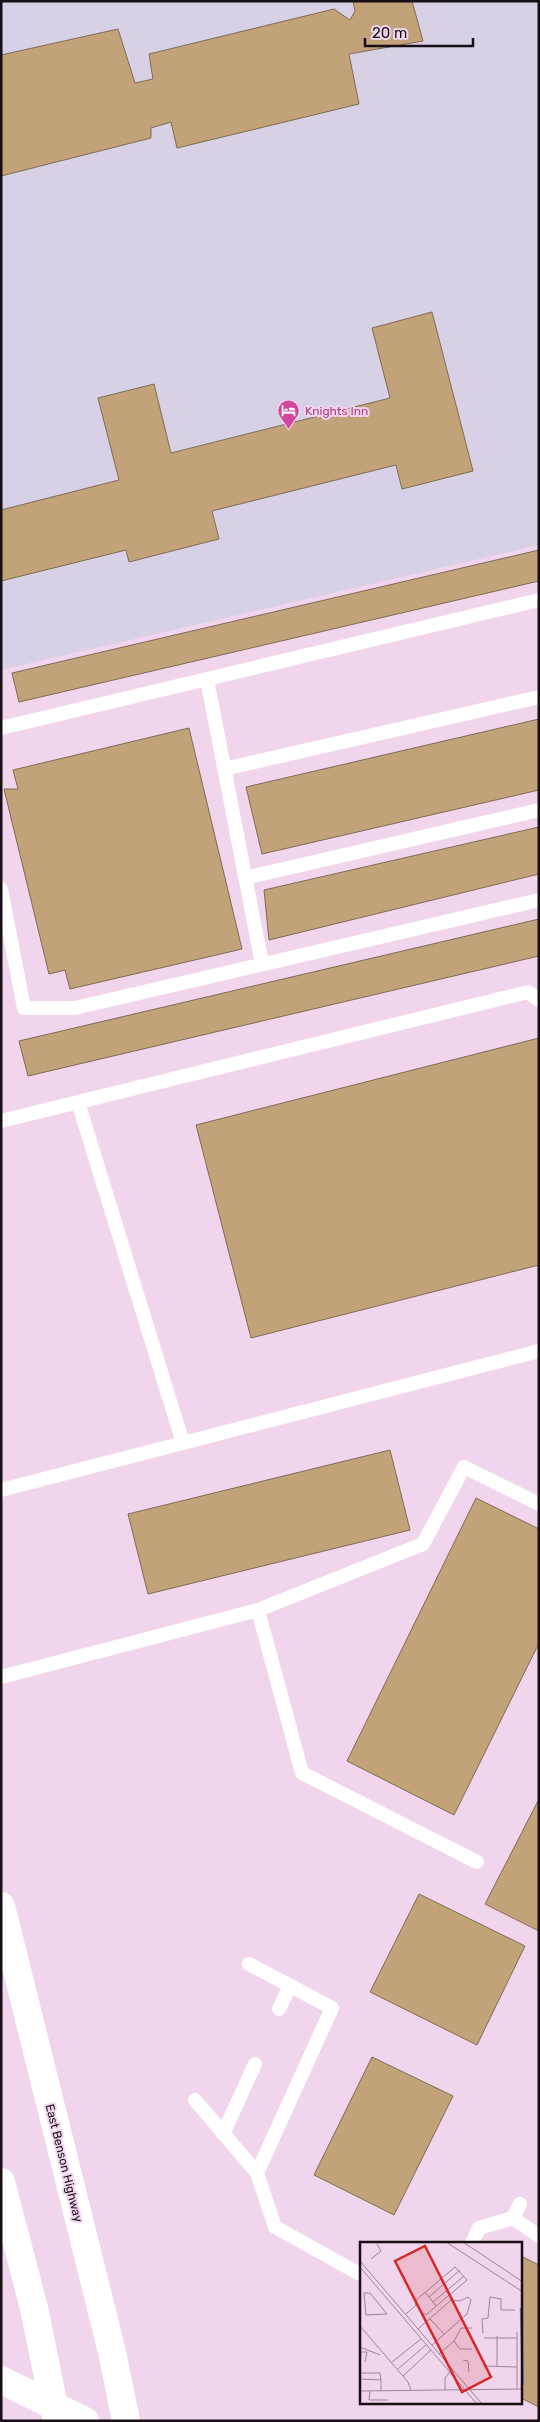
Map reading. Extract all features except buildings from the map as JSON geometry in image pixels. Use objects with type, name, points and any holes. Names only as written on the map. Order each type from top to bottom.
[{"type":"main road","name":"East Benson Highway","points":[[1,1906],[112,2352],[126,2421]]},
{"type":"main road","points":[[1,2182],[34,2308],[55,2413]]},
{"type":"main road","points":[[1,2380],[55,2413],[85,2421]]},
{"type":"lane","points":[[1,728],[539,600]]},
{"type":"lane","points":[[207,679],[262,964]]},
{"type":"lane","points":[[224,769],[539,697]]},
{"type":"lane","points":[[245,878],[539,810]]},
{"type":"lane","points":[[1,889],[24,1008],[75,1008],[539,900]]},
{"type":"lane","points":[[1,1121],[528,992],[539,1000]]},
{"type":"lane","points":[[78,1102],[183,1443]]},
{"type":"lane","points":[[1,1490],[539,1351]]},
{"type":"lane","points":[[1,1677],[258,1610],[423,1544],[464,1467],[539,1504]]},
{"type":"lane","points":[[258,1610],[302,1773],[477,1862]]},
{"type":"lane","points":[[249,1964],[332,2008],[257,2173]]},
{"type":"lane","points":[[279,2009],[290,1986]]},
{"type":"lane","points":[[223,2134],[255,2064]]},
{"type":"lane","points":[[195,2100],[257,2173],[274,2227],[358,2273]]},
{"type":"lane","points":[[472,2242],[479,2228],[513,2218],[520,2204]]},
{"type":"lane","points":[[513,2218],[539,2236]]},
{"type":"shaded area","points":[[1,1],[539,1],[539,545],[1,670]]},
{"type":"place","name":"Knights Inn","points":[[289,430]]}]
